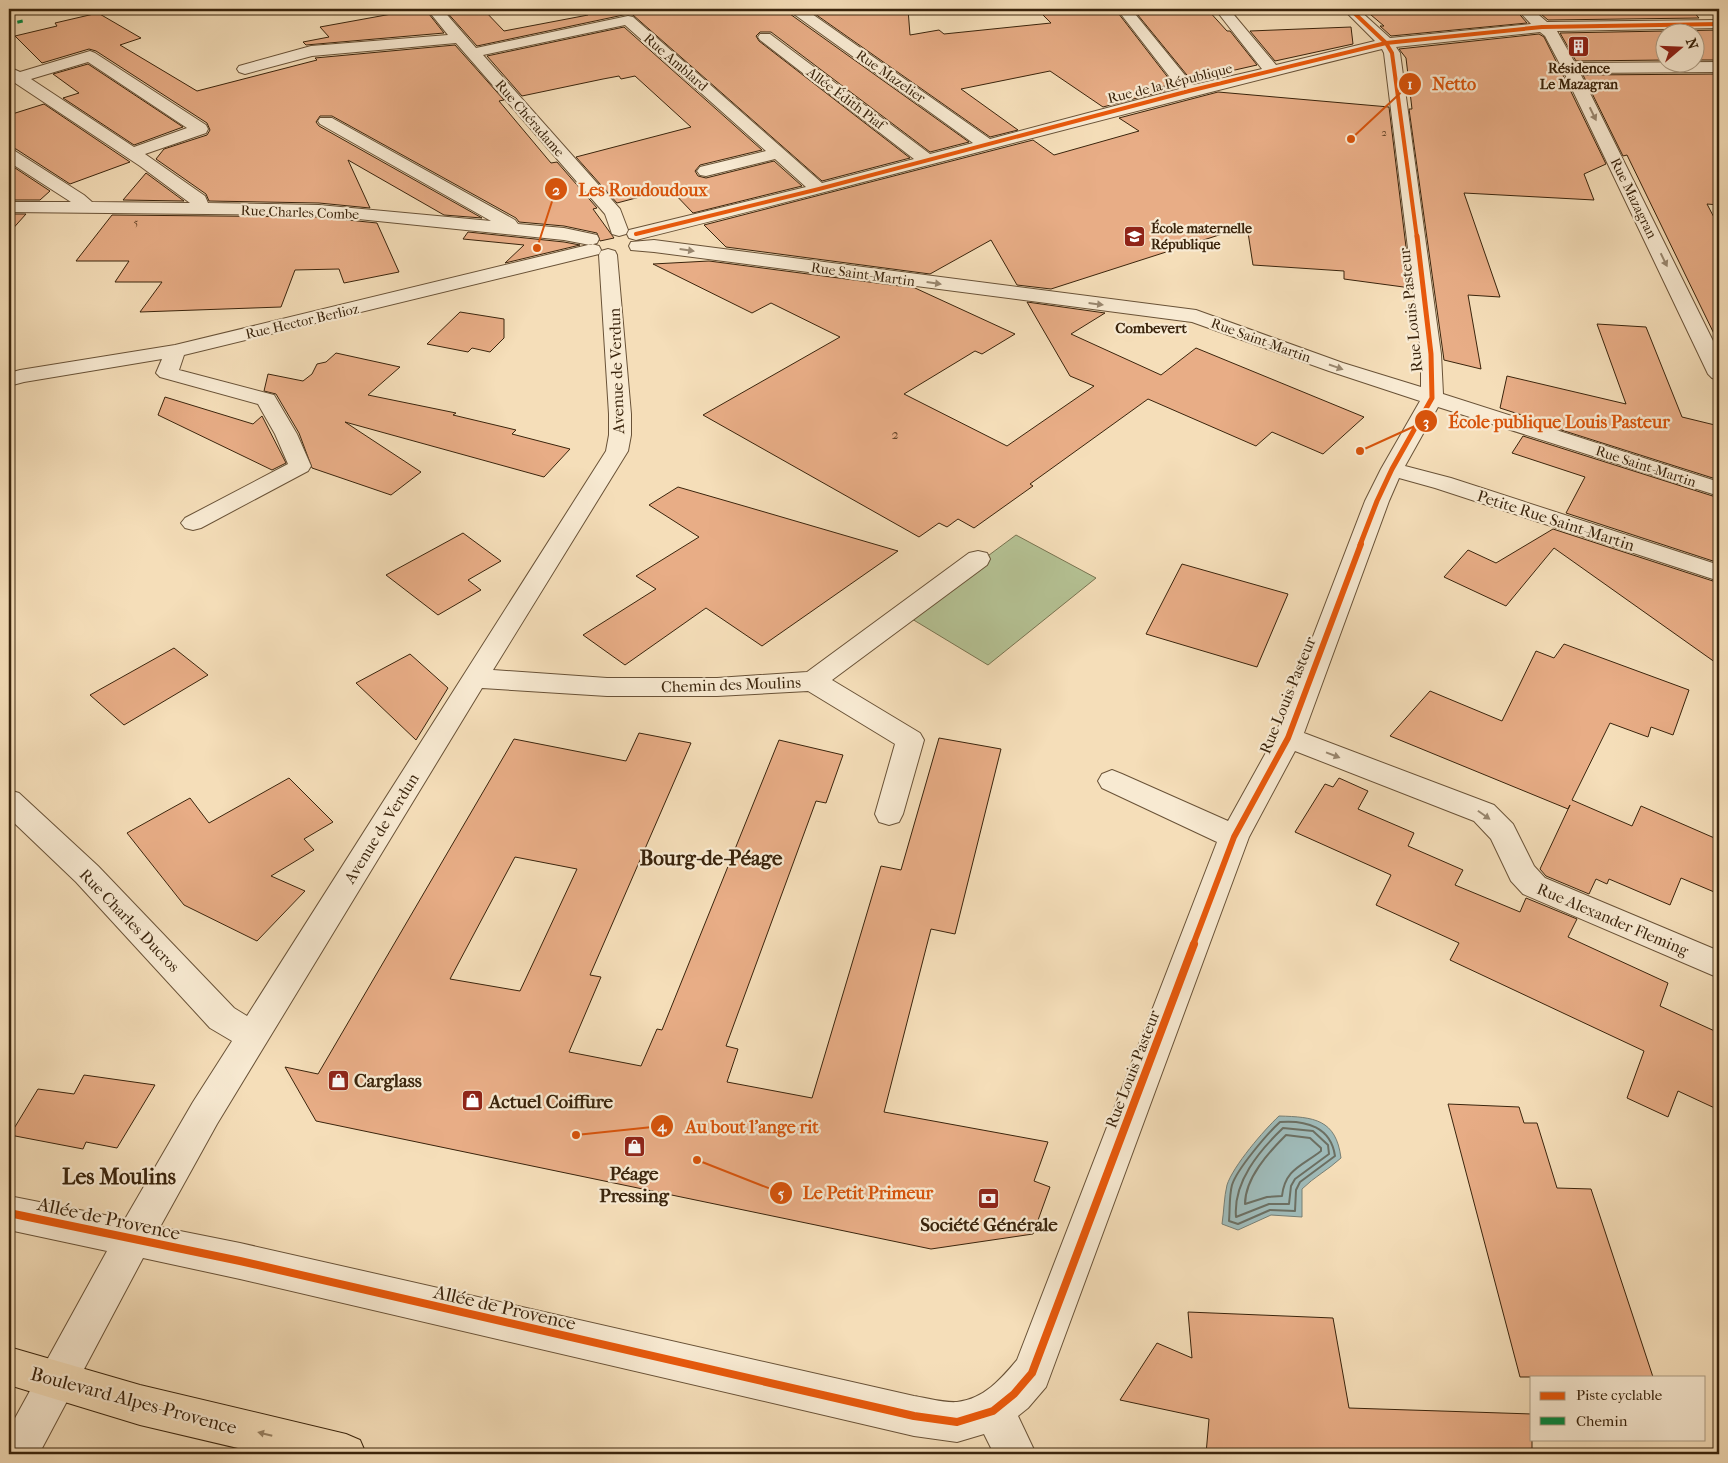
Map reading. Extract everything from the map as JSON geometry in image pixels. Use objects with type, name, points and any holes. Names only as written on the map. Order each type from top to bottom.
[{"type":"main road","name":"Boulevard Alpes-Provence","points":[[9,1366],[140,1405],[346,1454]]},
{"type":"street","name":"Rue Chéradame","points":[[434,9],[614,213],[614,242]]},
{"type":"street","points":[[613,9],[628,20]]},
{"type":"street","name":"Rue Mazelier","points":[[796,9],[986,144]]},
{"type":"street","points":[[1124,9],[1188,91]]},
{"type":"street","points":[[1222,9],[1272,71]]},
{"type":"street","points":[[1350,9],[1386,44]]},
{"type":"street","name":"Rue Mazagran","points":[[1524,9],[1551,34],[1570,68],[1719,374]]},
{"type":"street","name":"Rue Amblard","points":[[473,53],[628,20],[819,189]]},
{"type":"street","name":"Rue de la République","points":[[614,242],[1188,91],[1386,44],[1542,27],[1719,24]]},
{"type":"street","name":"Allée Édith Piaf","points":[[765,37],[927,160]]},
{"type":"street","points":[[245,69],[311,51],[460,38]]},
{"type":"street","name":"Rue Louis Pasteur","points":[[993,1411],[1014,1394],[1032,1373],[1234,837],[1288,738],[1377,501],[1432,398],[1431,354],[1404,134],[1392,53],[1386,44]]},
{"type":"street","points":[[13,75],[90,56],[200,129],[132,153]]},
{"type":"street","points":[[1570,68],[1719,67]]},
{"type":"street","points":[[13,75],[132,153],[199,200],[198,209]]},
{"type":"street","points":[[326,121],[519,230]]},
{"type":"street","points":[[706,171],[779,153]]},
{"type":"street","points":[[9,155],[78,199],[87,208]]},
{"type":"street","name":"Rue Charles Combe","points":[[9,207],[319,210],[564,234],[614,242]]},
{"type":"street","name":"Rue Saint-Martin","points":[[614,242],[1196,316],[1336,368],[1719,490]]},
{"type":"street","name":"Rue Hector Berlioz","points":[[12,376],[175,351],[440,288],[614,242]]},
{"type":"street","name":"Avenue de Verdun","points":[[17,1454],[134,1238],[205,1113],[617,451],[620,435],[620,414],[614,242]]},
{"type":"street","points":[[175,351],[167,373],[266,400],[286,434],[300,466],[193,523]]},
{"type":"street","name":"Petite Rue Saint-Martin","points":[[1392,470],[1443,483],[1719,573]]},
{"type":"street","name":"Chemin des Moulins","points":[[474,678],[607,687],[717,687],[813,681],[978,559]]},
{"type":"street","points":[[813,681],[910,740],[889,814]]},
{"type":"street","name":"Rue Alexander Fleming","points":[[1288,738],[1484,813],[1503,832],[1522,873],[1534,886],[1719,965]]},
{"type":"street","points":[[1112,781],[1234,837]]},
{"type":"street","name":"Rue Charles Ducros","points":[[9,801],[86,874],[222,1018],[252,1036]]},
{"type":"street","name":"Allée de Provence","points":[[9,1212],[134,1238],[914,1416],[957,1422],[993,1411]]},
{"type":"street","points":[[993,1411],[1016,1454]]},
{"type":"green space","points":[[1016,535],[1096,578],[988,665],[907,616]]},
{"type":"water","points":[[1279,1116],[1313,1119],[1321,1123],[1334,1135],[1341,1158],[1302,1189],[1302,1217],[1271,1215],[1238,1230],[1222,1224],[1226,1190],[1230,1177],[1265,1130]]},
{"type":"building","points":[[425,9],[444,33],[306,45],[303,42],[329,37],[320,27]]},
{"type":"building","points":[[444,9],[483,9],[504,31],[588,15],[581,9],[787,9],[790,14],[969,142],[930,152],[771,32],[760,32],[756,36],[759,41],[910,158],[822,181],[633,15],[628,14],[477,46]]},
{"type":"building","points":[[808,9],[908,9],[910,35],[939,30],[944,34],[1051,23],[1037,9],[1115,9],[1173,84],[1161,87],[1175,88],[1103,107],[1050,71],[961,89],[1018,130],[990,137]]},
{"type":"building","points":[[1133,9],[1207,9],[1227,31],[1230,31],[1257,65],[1191,80]]},
{"type":"building","points":[[1364,9],[1515,9],[1527,23],[1391,36],[1380,26],[1384,26]]},
{"type":"building","points":[[1535,9],[1691,9],[1699,18],[1548,20]]},
{"type":"building","points":[[98,13],[141,38],[120,45],[197,91],[317,60],[315,58],[455,45],[504,100],[499,101],[551,163],[557,162],[597,208],[593,209],[614,238],[600,241],[597,233],[564,226],[519,222],[516,218],[332,116],[320,116],[316,122],[319,126],[482,218],[444,215],[348,160],[370,208],[319,203],[209,201],[206,194],[156,159],[164,149],[207,135],[210,130],[207,123],[96,51],[89,49],[42,63],[15,36],[57,26],[55,23]]},
{"type":"building","points":[[624,27],[762,150],[700,165],[695,171],[698,176],[706,178],[774,161],[802,186],[693,213],[670,189],[617,203],[576,157],[691,127],[635,76],[621,79],[619,76],[522,96],[487,56]]},
{"type":"building","points":[[1351,27],[1353,44],[1275,61],[1250,31]]},
{"type":"building","points":[[1706,30],[1719,30],[1719,60],[1706,60]]},
{"type":"building","points":[[1656,31],[1656,60],[1576,61],[1560,33]]},
{"type":"building","points":[[1539,34],[1544,37],[1606,164],[1584,174],[1594,200],[1464,193],[1500,297],[1468,295],[1481,369],[1444,360],[1409,109],[1412,109],[1406,58],[1399,49]]},
{"type":"building","points":[[88,64],[183,127],[134,145],[63,98],[79,93],[53,74]]},
{"type":"building","points":[[1719,74],[1719,205],[1707,204],[1719,227],[1719,344],[1627,155],[1623,156],[1583,75]]},
{"type":"building","points":[[1218,92],[1389,107],[1411,288],[1344,279],[1344,271],[1253,265],[1247,226],[1051,289],[1017,285],[991,240],[930,274],[726,247],[704,225],[1033,140],[1054,155],[1139,131],[1119,118]]},
{"type":"building","points":[[44,104],[130,162],[70,184],[16,149],[9,148],[9,115]]},
{"type":"building","points":[[9,164],[50,191],[40,200],[9,200]]},
{"type":"building","points":[[146,173],[184,201],[123,200]]},
{"type":"building","points":[[9,214],[26,214],[9,233]]},
{"type":"building","points":[[112,215],[319,217],[377,223],[399,272],[344,283],[339,269],[295,270],[281,307],[140,312],[162,282],[115,282],[129,261],[76,261]]},
{"type":"building","points":[[468,232],[580,245],[505,263],[524,245],[463,239]]},
{"type":"building","points":[[709,261],[915,288],[1015,334],[982,354],[975,351],[904,394],[1007,446],[1094,386],[1070,376],[1027,302],[1105,313],[1071,334],[1161,375],[1196,348],[1364,417],[1323,454],[1272,432],[1256,446],[1148,399],[1030,484],[1033,486],[974,528],[958,519],[947,527],[939,523],[919,537],[703,415],[840,337],[771,303],[752,313],[653,264]]},
{"type":"building","points":[[460,312],[504,319],[504,338],[490,352],[472,348],[468,352],[427,344]]},
{"type":"building","points":[[1597,324],[1646,327],[1682,417],[1719,426],[1719,480],[1533,421],[1534,419],[1500,408],[1507,376],[1626,404]]},
{"type":"building","points":[[336,353],[400,367],[368,395],[456,413],[453,415],[516,430],[512,434],[570,449],[544,477],[345,422],[421,472],[391,495],[312,468],[299,433],[276,394],[264,391],[268,374],[303,381],[312,374],[317,364],[326,362]]},
{"type":"building","points":[[165,397],[253,424],[262,416],[286,463],[272,470],[158,415]]},
{"type":"building","points":[[1523,436],[1719,498],[1719,563],[1566,513],[1585,477],[1512,453]]},
{"type":"building","points":[[678,487],[898,551],[762,646],[706,608],[625,665],[583,635],[656,589],[636,576],[699,537],[649,505]]},
{"type":"building","points":[[1553,529],[1719,583],[1719,665],[1554,548],[1506,606],[1444,577],[1468,550],[1496,563]]},
{"type":"building","points":[[463,533],[501,561],[468,580],[481,590],[438,615],[386,575]]},
{"type":"building","points":[[1182,564],[1288,594],[1257,667],[1146,634]]},
{"type":"building","points":[[1564,644],[1689,690],[1673,735],[1651,727],[1648,737],[1610,723],[1572,800],[1632,826],[1641,806],[1719,840],[1719,894],[1681,878],[1670,905],[1609,879],[1607,884],[1596,879],[1589,894],[1546,876],[1540,869],[1570,805],[1568,809],[1390,736],[1430,691],[1502,721],[1536,651],[1554,658]]},
{"type":"building","points":[[174,648],[208,675],[124,725],[90,695]]},
{"type":"building","points":[[410,654],[448,688],[416,740],[356,683]]},
{"type":"building","points":[[639,733],[691,743],[590,975],[601,977],[569,1052],[641,1066],[657,1029],[662,1030],[779,740],[843,755],[826,803],[816,801],[726,1046],[738,1049],[727,1082],[812,1098],[881,866],[901,870],[939,738],[1001,749],[955,934],[931,929],[884,1112],[1048,1142],[1034,1181],[1050,1187],[1033,1234],[931,1249],[316,1121],[285,1067],[318,1074],[514,739],[626,761]],"holes":[[[515,857],[577,869],[520,991],[450,979]]]},
{"type":"building","points":[[289,778],[333,822],[304,839],[314,850],[271,876],[305,891],[257,941],[184,905],[127,833],[190,798],[209,823]]},
{"type":"building","points":[[1339,778],[1368,791],[1358,809],[1414,833],[1408,846],[1463,870],[1455,885],[1520,912],[1526,898],[1577,919],[1568,937],[1668,983],[1660,1006],[1719,1033],[1719,1110],[1678,1091],[1668,1117],[1627,1098],[1644,1051],[1450,960],[1459,943],[1376,905],[1391,875],[1295,832],[1325,784],[1333,787]]},
{"type":"building","points":[[84,1075],[155,1085],[117,1148],[86,1142],[83,1149],[10,1135],[38,1089],[74,1094]]},
{"type":"building","points":[[1448,1104],[1519,1107],[1524,1123],[1537,1123],[1557,1188],[1591,1189],[1653,1376],[1520,1377]]},
{"type":"building","points":[[1188,1312],[1333,1318],[1349,1408],[1530,1414],[1532,1454],[1206,1454],[1209,1419],[1120,1400],[1157,1343],[1192,1358]]},
{"type":"marked path","points":[[9,24],[23,21]]},
{"type":"cycle path","points":[[9,1213],[240,1261],[914,1416],[957,1422],[993,1411],[1014,1394],[1032,1373],[1234,837],[1288,738],[1377,501],[1392,469],[1432,398],[1431,354],[1392,53],[1386,43],[1350,9]]},
{"type":"cycle path","points":[[636,234],[819,189],[1189,91],[1386,43],[1542,27],[1719,24]]},
{"type":"place","name":"Résidence Le Mazagran","points":[[1579,46]]},
{"type":"place","name":"Netto","points":[[1351,139]]},
{"type":"place","name":"École maternelle République","points":[[1135,236]]},
{"type":"place","name":"Les Roudoudoux","points":[[537,248]]},
{"type":"place","name":"École publique Louis Pasteur","points":[[1360,451]]},
{"type":"place","name":"Carglass","points":[[338,1080]]},
{"type":"place","name":"Actuel Coiffure","points":[[473,1101]]},
{"type":"place","name":"Au bout l'ange rit","points":[[576,1135]]},
{"type":"place","name":"Péage Pressing","points":[[634,1147]]},
{"type":"place","name":"Le Petit Primeur","points":[[697,1160]]},
{"type":"place","name":"Société Générale","points":[[989,1198]]},
{"type":"district","name":"Combevert","points":[[1151,328]]},
{"type":"district","name":"Bourg-de-Péage","points":[[711,858]]},
{"type":"district","name":"Les Moulins","points":[[119,1176]]}]
